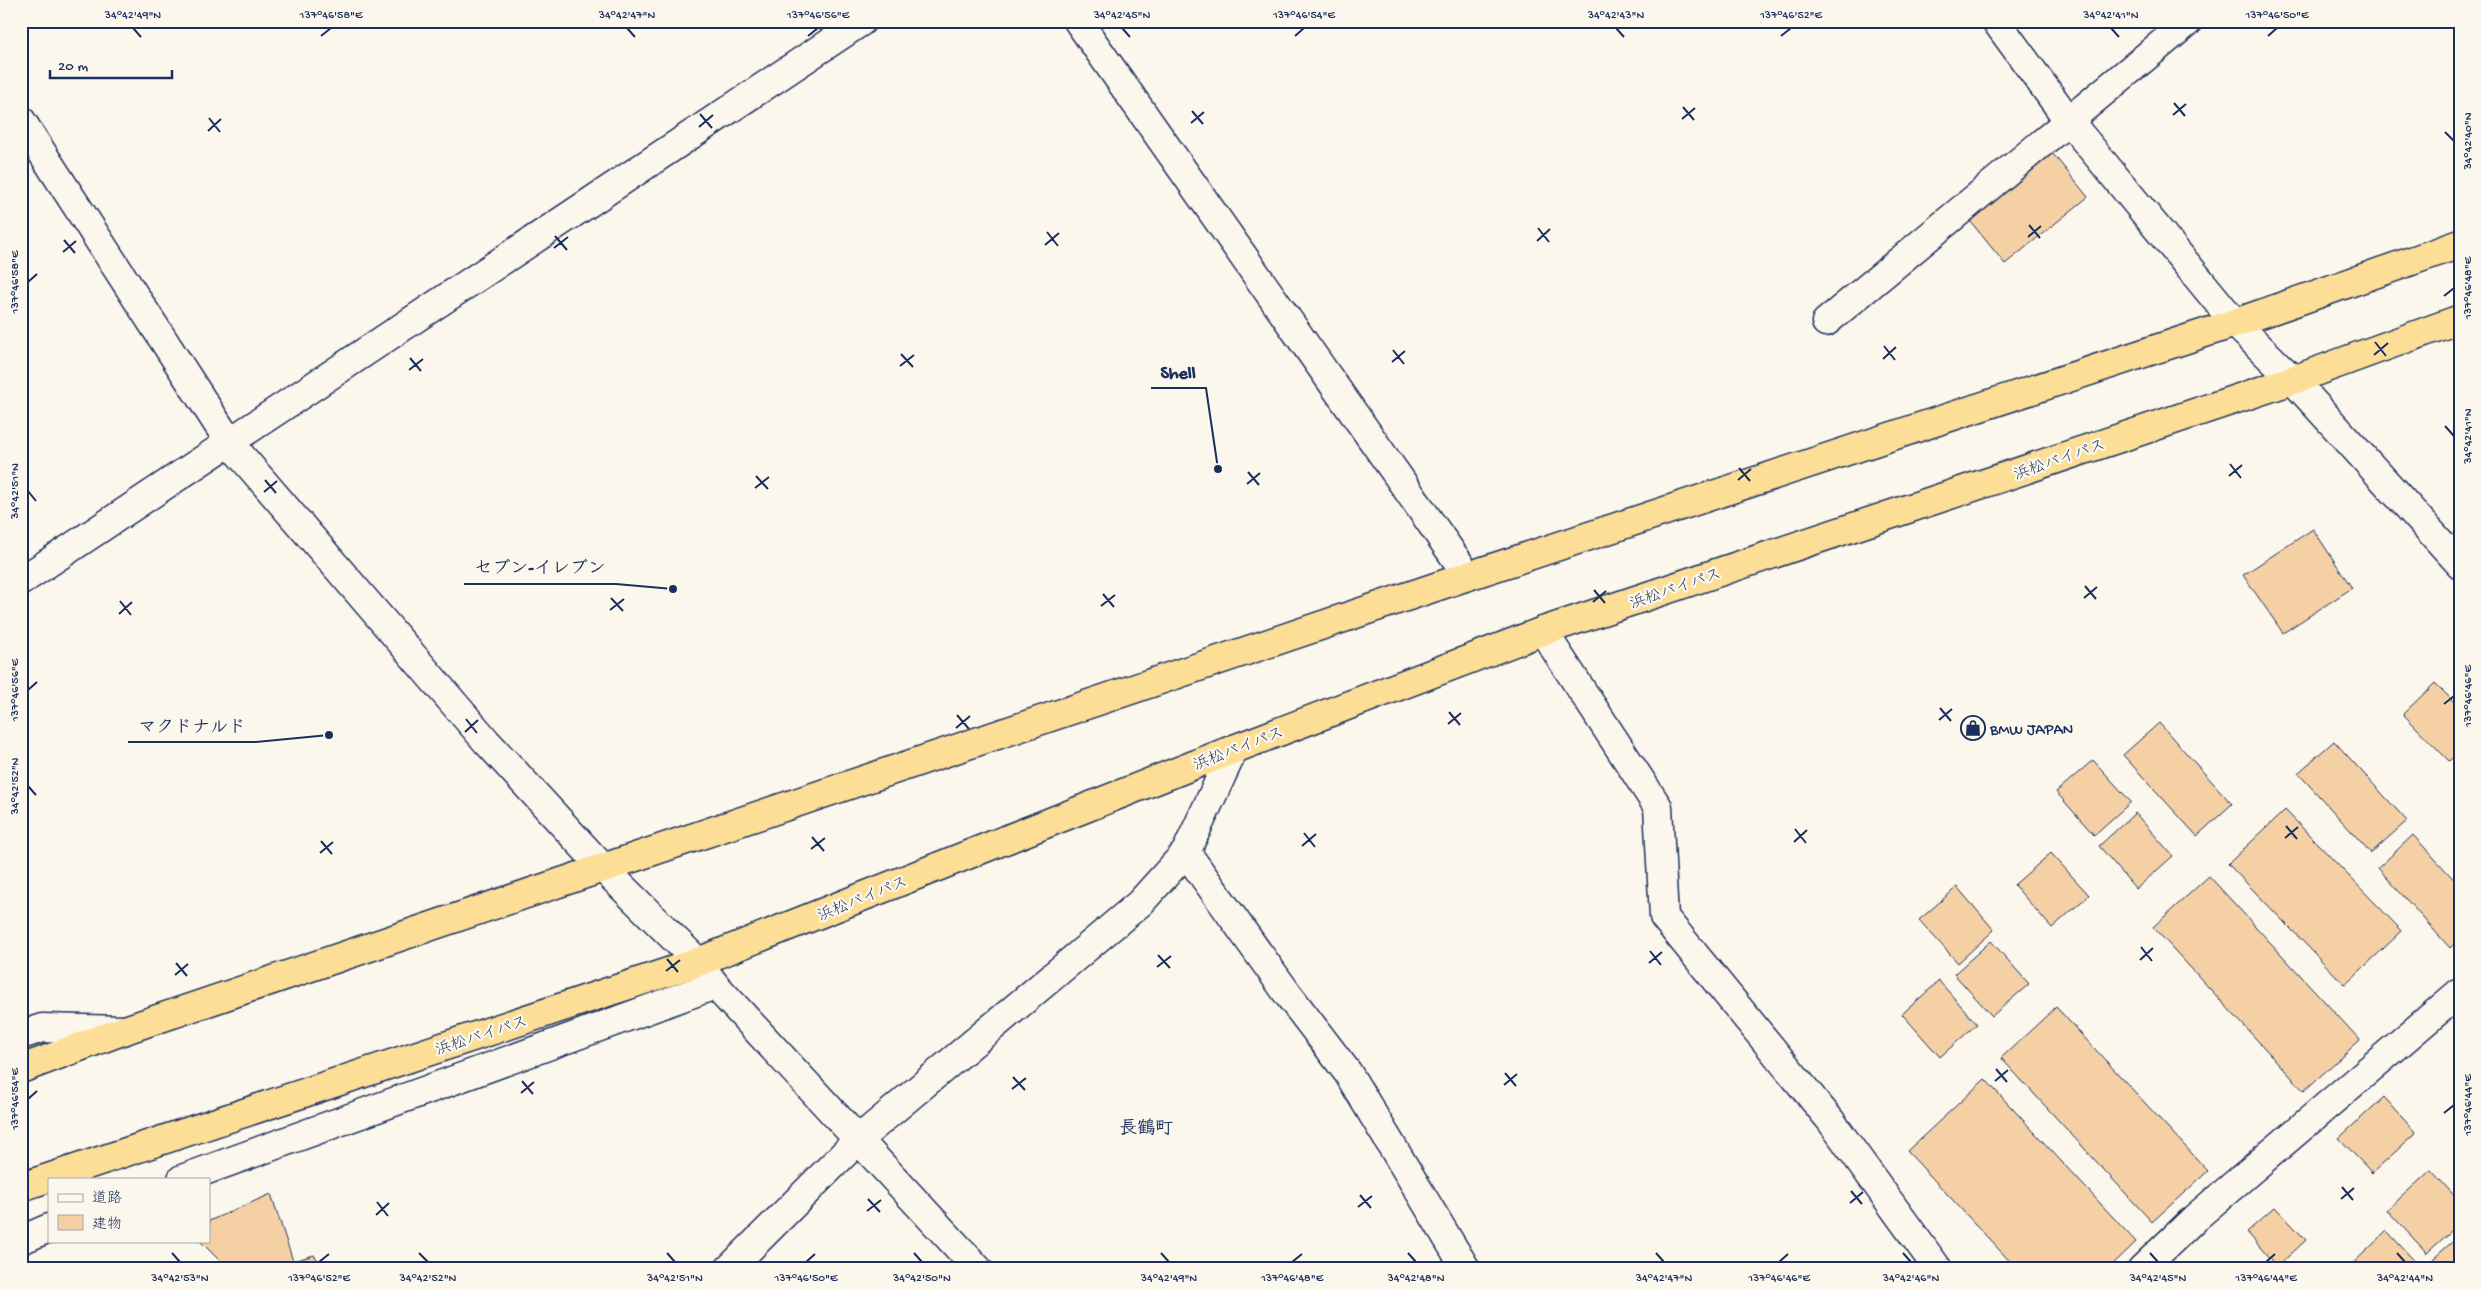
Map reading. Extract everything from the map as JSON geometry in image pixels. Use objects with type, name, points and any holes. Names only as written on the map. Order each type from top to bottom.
[{"type":"highway","points":[[21,1069],[125,1030],[603,868],[1468,576],[2235,323],[2460,244]]},
{"type":"highway","name":"浜松バイパス","points":[[21,1186],[698,962],[1234,748],[1543,631],[2293,380],[2460,319]]},
{"type":"street","points":[[21,581],[862,21]]},
{"type":"street","points":[[1078,21],[1468,576]]},
{"type":"street","points":[[1996,21],[2069,121],[2235,323],[2293,380],[2460,564]]},
{"type":"street","points":[[1826,322],[2189,21]]},
{"type":"street","points":[[21,120],[230,443],[487,742],[603,868],[698,962],[715,985],[978,1269]]},
{"type":"street","points":[[1543,631],[1658,807],[1664,918],[1831,1121],[1938,1269]]},
{"type":"street","points":[[729,1269],[859,1139],[1140,902],[1186,852],[1234,748]]},
{"type":"street","points":[[1186,852],[1287,993],[1348,1073],[1466,1269]]},
{"type":"street","points":[[185,1178],[715,985]]},
{"type":"street","points":[[2142,1269],[2195,1218],[2460,992]]},
{"type":"street","points":[[21,1034],[42,1028],[125,1030]]},
{"type":"street","points":[[21,1240],[48,1228]]},
{"type":"building","points":[[2049,149],[2088,197],[2005,264],[1966,216]]},
{"type":"building","points":[[2313,529],[2352,588],[2283,633],[2243,575]]},
{"type":"building","points":[[2435,683],[2460,708],[2460,750],[2449,761],[2403,714]]},
{"type":"building","points":[[2159,723],[2232,804],[2197,836],[2123,755]]},
{"type":"building","points":[[2334,741],[2407,821],[2371,853],[2298,773]]},
{"type":"building","points":[[2093,760],[2131,802],[2094,835],[2056,792]]},
{"type":"building","points":[[2285,810],[2402,931],[2345,985],[2228,864]]},
{"type":"building","points":[[2135,813],[2173,856],[2136,889],[2099,846]]},
{"type":"building","points":[[2413,835],[2460,886],[2460,939],[2450,948],[2378,868]]},
{"type":"building","points":[[2051,853],[2089,895],[2052,928],[2014,885]]},
{"type":"building","points":[[2209,876],[2360,1040],[2304,1091],[2153,927]]},
{"type":"building","points":[[1957,887],[1994,930],[1958,963],[1919,920]]},
{"type":"building","points":[[1991,941],[2029,984],[1992,1016],[1954,974]]},
{"type":"building","points":[[1939,981],[1977,1024],[1940,1057],[1902,1014]]},
{"type":"building","points":[[2056,1007],[2208,1171],[2152,1222],[2001,1058]]},
{"type":"building","points":[[1985,1079],[2136,1242],[2108,1269],[2017,1269],[1907,1151]]},
{"type":"building","points":[[2384,1097],[2416,1133],[2372,1173],[2339,1138]]},
{"type":"building","points":[[2431,1170],[2460,1202],[2460,1223],[2427,1253],[2387,1210]]},
{"type":"building","points":[[271,1194],[293,1261],[314,1255],[324,1269],[228,1269],[201,1242],[210,1242],[210,1221]]},
{"type":"building","points":[[2275,1207],[2306,1240],[2277,1267],[2247,1232]]},
{"type":"building","points":[[2387,1231],[2422,1269],[2347,1269]]},
{"type":"building","points":[[2460,1235],[2460,1269],[2442,1269],[2433,1259]]},
{"type":"place","name":"Shell","points":[[1218,469]]},
{"type":"place","name":"セブン-イレブン","points":[[673,589]]},
{"type":"place","name":"BMW JAPAN","points":[[1973,728]]},
{"type":"place","name":"マクドナルド","points":[[329,735]]},
{"type":"district","name":"長鶴町","points":[[1146,1127]]}]
